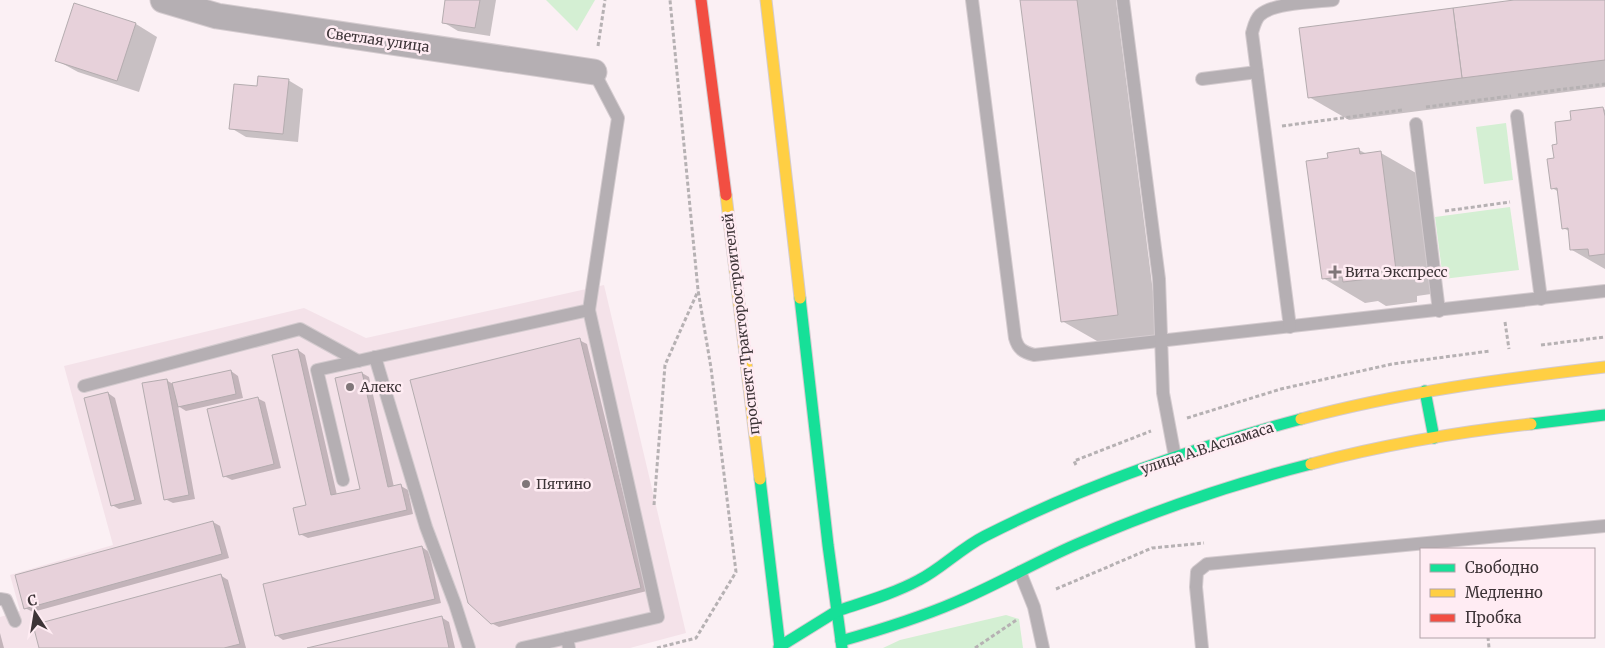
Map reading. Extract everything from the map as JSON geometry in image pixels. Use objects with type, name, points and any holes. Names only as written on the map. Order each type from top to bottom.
[{"type":"street","name":"Светлая улица","points":[[163,0],[217,16],[594,72]]},
{"type":"street","name":"проспект Тракторостроителей","points":[[701,0],[747,364],[779,648]]},
{"type":"street","points":[[766,0],[837,611],[838,644],[921,617],[970,597],[1107,531],[1238,484],[1340,456],[1434,438],[1486,429],[1605,415]]},
{"type":"street","name":"улица А.В.Асламаса","points":[[779,648],[837,611],[920,580],[962,549],[1001,529],[1087,490],[1175,456],[1341,408],[1425,391],[1510,378],[1605,367]]},
{"type":"street","points":[[1425,391],[1434,438]]},
{"type":"street","points":[[779,648],[806,645]]},
{"type":"lane","points":[[972,0],[1016,344],[1026,353],[1034,355],[1503,304],[1605,291]]},
{"type":"lane","points":[[1123,0],[1159,279],[1163,393],[1175,456]]},
{"type":"lane","points":[[1290,327],[1252,33],[1254,24],[1260,15],[1267,10],[1333,0]]},
{"type":"lane","points":[[522,648],[568,643],[658,617],[589,310],[618,118],[594,72]]},
{"type":"lane","points":[[1202,79],[1257,72]]},
{"type":"lane","points":[[1517,116],[1541,299]]},
{"type":"lane","points":[[1416,124],[1439,311]]},
{"type":"lane","points":[[343,480],[317,370],[589,310]]},
{"type":"lane","points":[[84,386],[300,329],[358,361]]},
{"type":"lane","points":[[375,357],[426,527],[455,604],[469,648]]},
{"type":"lane","points":[[1202,645],[1196,572],[1207,564],[1605,526]]},
{"type":"lane","points":[[1020,572],[1034,607],[1043,648]]},
{"type":"lane","points":[[0,599],[6,600],[15,621]]},
{"type":"path","points":[[594,72],[605,0]]},
{"type":"path","points":[[657,648],[696,638],[736,572],[711,368],[698,290],[670,0]]},
{"type":"path","points":[[1423,108],[1605,84]]},
{"type":"path","points":[[1264,128],[1404,110]]},
{"type":"path","points":[[1427,213],[1528,200]]},
{"type":"path","points":[[654,511],[665,365],[698,290]]},
{"type":"path","points":[[1503,304],[1509,349]]},
{"type":"path","points":[[976,648],[1019,619],[1020,628]]},
{"type":"shaded area","points":[[604,285],[686,633],[630,648],[0,648],[0,617],[20,611],[10,575],[113,545],[64,366],[304,308],[366,338]]},
{"type":"green space","points":[[546,0],[595,0],[577,31]]},
{"type":"green space","points":[[1506,123],[1513,180],[1484,184],[1476,127]]},
{"type":"green space","points":[[1510,207],[1519,270],[1443,279],[1435,217]]},
{"type":"green space","points":[[1006,615],[1019,619],[1023,648],[883,648],[900,640]]},
{"type":"building","points":[[445,0],[480,0],[475,28],[442,23]]},
{"type":"building","points":[[1020,0],[1077,0],[1118,315],[1061,322]]},
{"type":"building","points":[[1514,0],[1605,0],[1605,60],[1462,78],[1453,8]]},
{"type":"building","points":[[74,3],[136,23],[117,81],[55,61]]},
{"type":"building","points":[[1453,8],[1462,78],[1308,98],[1299,28]]},
{"type":"building","points":[[258,76],[289,79],[283,134],[229,129],[234,84],[257,86]]},
{"type":"building","points":[[1603,107],[1605,116],[1605,254],[1589,256],[1588,249],[1570,250],[1568,228],[1562,229],[1557,188],[1551,189],[1547,159],[1554,158],[1552,145],[1557,144],[1555,122],[1571,120],[1570,111]]},
{"type":"building","points":[[1359,148],[1360,154],[1381,151],[1396,270],[1375,272],[1376,278],[1343,282],[1342,277],[1322,279],[1306,161],[1328,158],[1327,153]]},
{"type":"building","name":"Пятино","points":[[580,338],[641,588],[491,624],[468,603],[410,380]]},
{"type":"building","points":[[298,349],[331,495],[360,489],[335,378],[362,372],[388,487],[401,484],[407,510],[299,535],[293,508],[306,505],[272,355]]},
{"type":"building","points":[[231,370],[236,394],[178,407],[172,383]]},
{"type":"building","points":[[167,379],[189,495],[164,500],[142,383]]},
{"type":"building","points":[[108,392],[135,500],[111,506],[84,398]]},
{"type":"building","points":[[258,397],[274,464],[223,477],[207,409]]},
{"type":"building","points":[[213,521],[222,554],[24,609],[15,575]]},
{"type":"building","points":[[422,546],[435,599],[275,636],[263,584]]},
{"type":"building","points":[[221,574],[240,644],[224,648],[39,648],[33,625]]},
{"type":"building","points":[[442,616],[449,648],[307,648]]},
{"type":"traffic: fast","points":[[800,298],[828,545],[842,648]]},
{"type":"traffic: fast","points":[[1425,391],[1434,438]]},
{"type":"traffic: fast","points":[[1531,424],[1605,415]]},
{"type":"traffic: fast","points":[[837,611],[909,585],[935,570],[976,541],[1061,500],[1180,455],[1301,419]]},
{"type":"traffic: fast","points":[[841,641],[942,608],[988,588],[1066,549],[1138,519],[1223,489],[1311,464]]},
{"type":"traffic: fast","points":[[760,479],[780,648]]},
{"type":"traffic: fast","points":[[779,647],[837,611]]},
{"type":"traffic: slow","points":[[766,0],[800,298]]},
{"type":"traffic: slow","points":[[726,195],[760,479]]},
{"type":"traffic: slow","points":[[1301,419],[1414,394],[1605,367]]},
{"type":"traffic: slow","points":[[1311,464],[1420,440],[1531,424]]},
{"type":"traffic: jam","points":[[701,0],[726,195]]},
{"type":"place","name":"Вита Экспресс","points":[[1335,272]]},
{"type":"place","name":"Алекс","points":[[350,387]]},
{"type":"place","name":"Пятино","points":[[526,484]]}]
